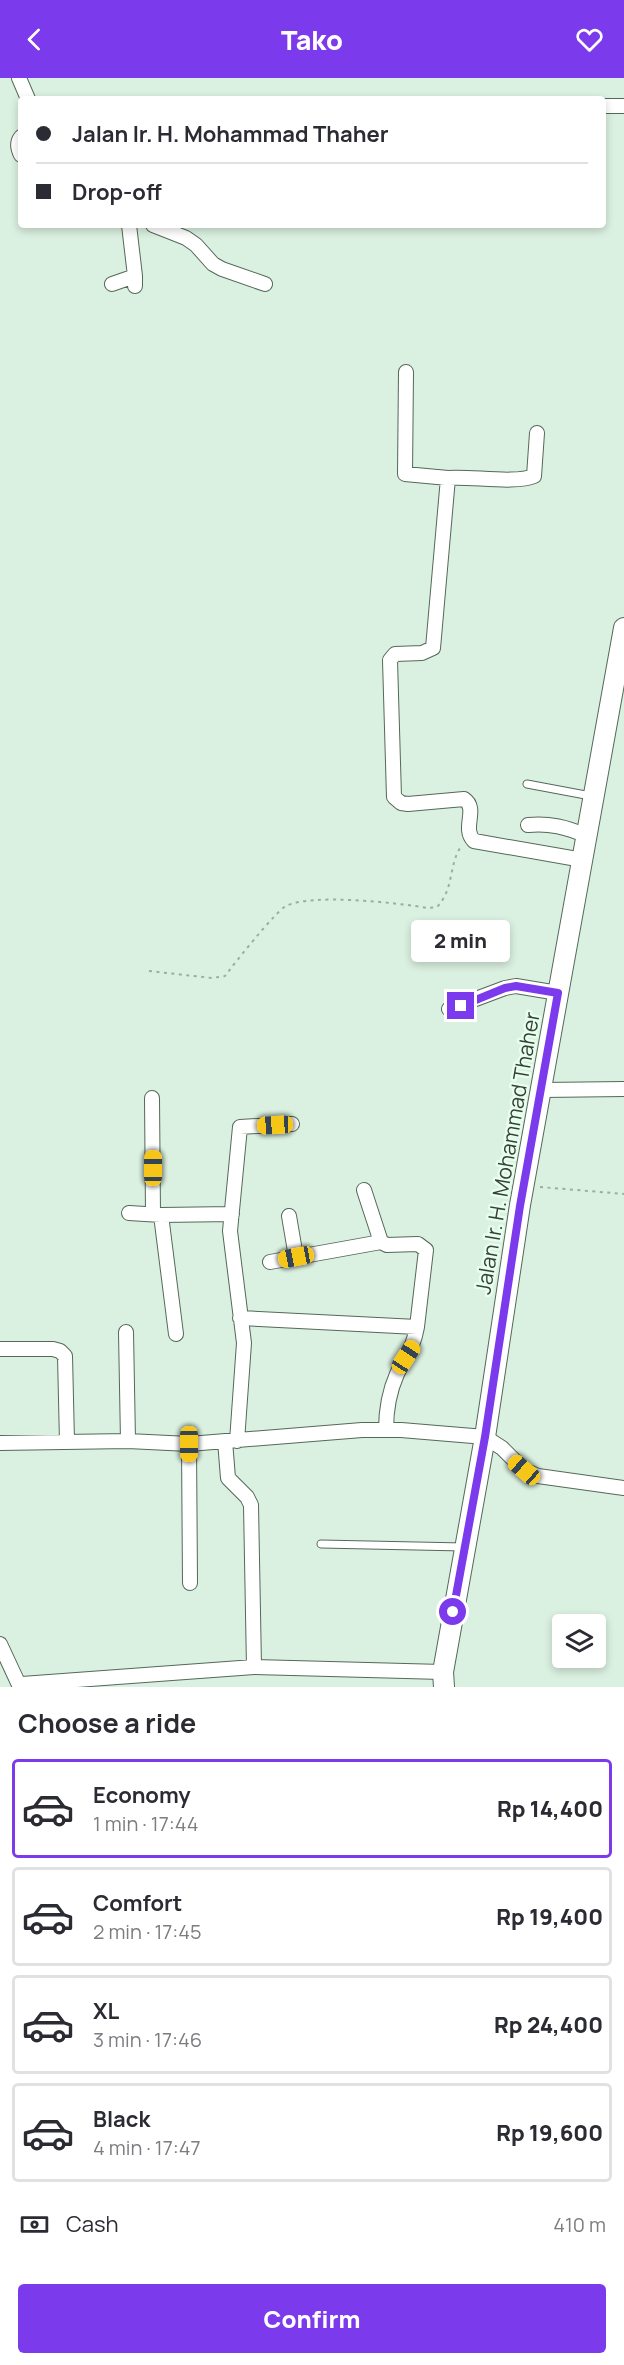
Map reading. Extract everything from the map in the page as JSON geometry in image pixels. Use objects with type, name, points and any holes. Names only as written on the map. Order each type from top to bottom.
[{"type":"main road","name":"Jalan Ir. H. Mohammad Thaher","points":[[443,1679],[558,993],[594,796],[619,689],[624,627]]},
{"type":"street","points":[[19,78],[27,96]]},
{"type":"street","points":[[606,105],[624,106]]},
{"type":"street","points":[[112,284],[135,281],[129,228]]},
{"type":"street","points":[[161,228],[186,238],[218,267],[265,284]]},
{"type":"street","points":[[406,372],[405,474],[448,478],[528,478],[534,476],[537,433]]},
{"type":"street","points":[[448,478],[434,648],[422,653],[395,654],[390,660],[394,797],[408,804],[464,799],[470,802],[471,807],[468,831],[470,837],[481,843],[583,860]]},
{"type":"street","points":[[528,825],[568,827],[586,836]]},
{"type":"street","points":[[449,1009],[516,986],[558,993]]},
{"type":"street","points":[[542,1090],[624,1089]]},
{"type":"street","points":[[152,1098],[157,1215],[176,1334]]},
{"type":"street","points":[[254,1667],[251,1505],[247,1497],[228,1478],[244,1343],[230,1231],[240,1127],[292,1124]]},
{"type":"street","points":[[364,1191],[381,1242]]},
{"type":"street","points":[[129,1213],[232,1214]]},
{"type":"street","points":[[289,1216],[296,1257]]},
{"type":"street","points":[[270,1262],[381,1242],[387,1245],[418,1244],[426,1250],[413,1347],[393,1385],[386,1412],[386,1430]]},
{"type":"street","points":[[240,1318],[417,1327]]},
{"type":"street","points":[[126,1332],[128,1441]]},
{"type":"street","points":[[0,1349],[53,1349],[65,1356],[67,1442]]},
{"type":"street","points":[[0,1443],[128,1441],[189,1444],[386,1430],[485,1437],[502,1448],[524,1470],[538,1476],[624,1488]]},
{"type":"street","points":[[189,1444],[190,1583]]},
{"type":"street","points":[[0,1644],[20,1687],[22,1684],[254,1667],[443,1679]]},
{"type":"lane","points":[[527,784],[594,796]]},
{"type":"lane","points":[[321,1544],[464,1546]]},
{"type":"path","points":[[149,971],[212,978],[225,976],[284,907],[306,900],[437,907],[448,892],[460,847],[470,837]]},
{"type":"path","points":[[524,1186],[624,1194]]},
{"type":"route","points":[[453,1612],[485,1437],[520,1206],[558,993],[516,986],[487,994],[461,1006]]}]
